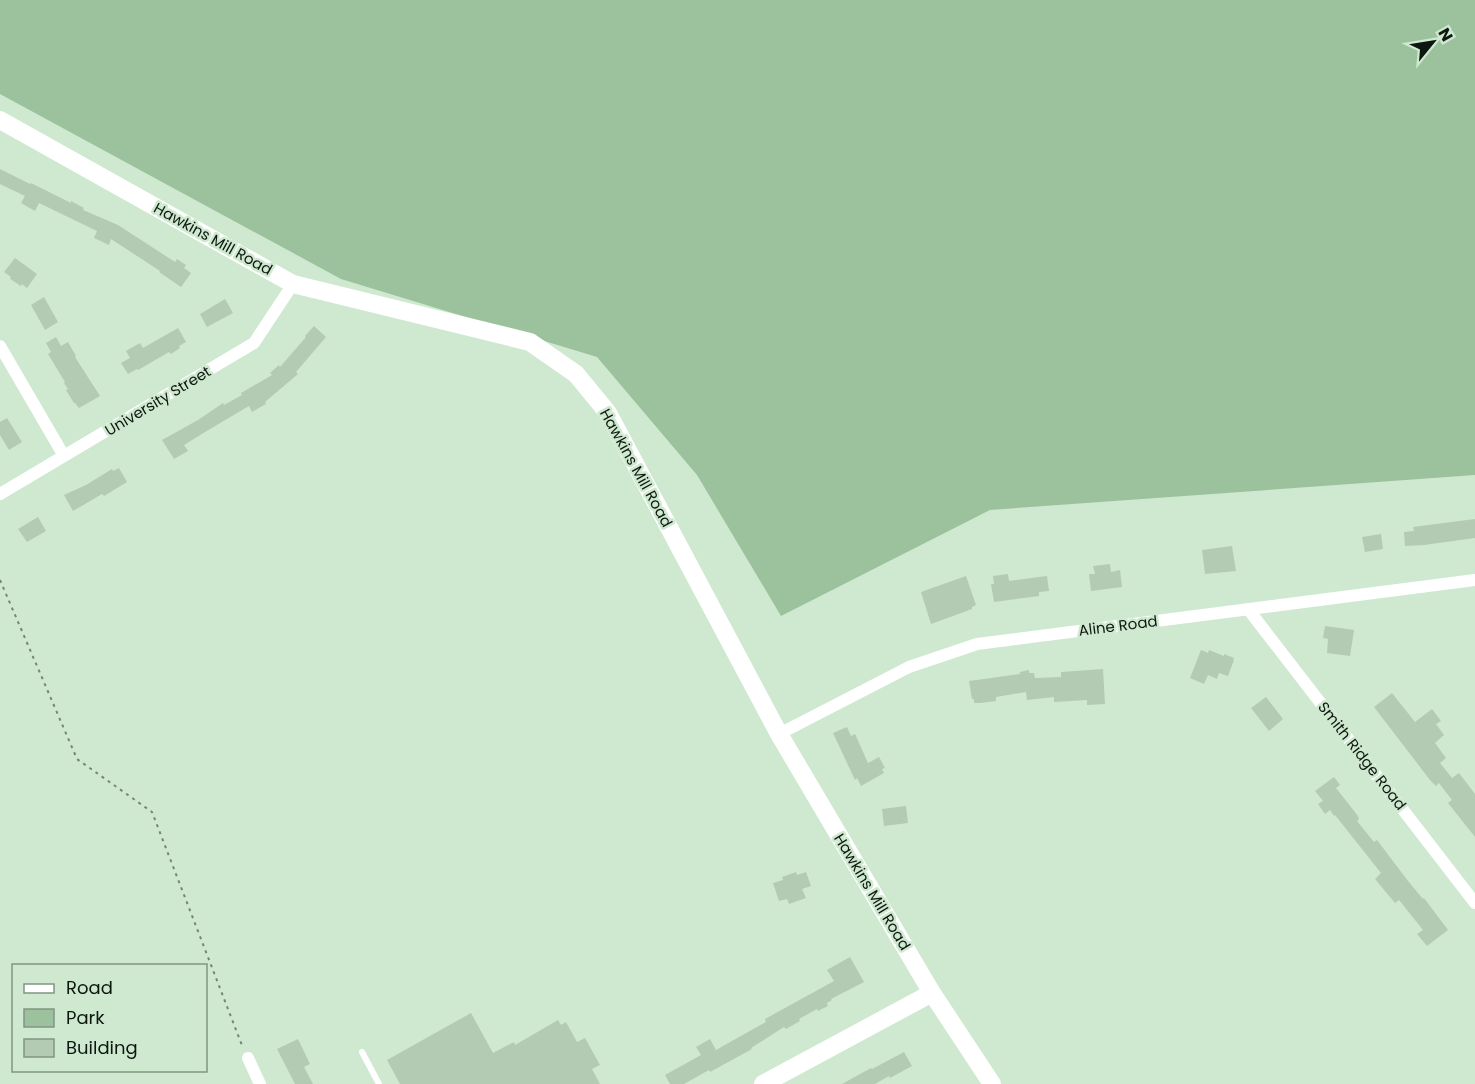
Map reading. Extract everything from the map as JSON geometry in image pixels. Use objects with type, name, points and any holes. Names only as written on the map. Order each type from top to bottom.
[{"type":"street","name":"Hawkins Mill Road","points":[[0,120],[293,284],[530,342],[576,374],[608,413],[779,734],[932,993],[992,1084]]},
{"type":"street","name":"University Street","points":[[0,494],[254,343],[293,284]]},
{"type":"street","points":[[0,346],[64,456]]},
{"type":"street","name":"Aline Road","points":[[779,734],[909,667],[977,644],[1475,580]]},
{"type":"street","name":"Smith Ridge Road","points":[[1248,609],[1475,903]]},
{"type":"street","points":[[763,1084],[932,993]]},
{"type":"street","points":[[248,1058],[260,1084]]},
{"type":"lane","points":[[362,1052],[378,1084]]},
{"type":"path","points":[[0,580],[77,759],[153,812],[248,1058]]},
{"type":"green space","points":[[0,0],[1475,0],[1475,475],[990,510],[781,616],[697,475],[597,357],[341,279],[0,94]]},
{"type":"building","points":[[0,169],[118,225],[175,262],[177,259],[186,265],[184,268],[191,273],[181,287],[111,239],[109,245],[94,238],[97,231],[39,203],[35,211],[21,203],[25,196],[0,184]]},
{"type":"building","points":[[15,258],[37,274],[27,288],[10,279],[11,277],[4,272]]},
{"type":"building","points":[[44,297],[58,322],[45,330],[31,305]]},
{"type":"building","points":[[225,299],[233,313],[207,327],[200,314]]},
{"type":"building","points":[[314,326],[326,337],[296,372],[298,374],[265,402],[266,404],[252,412],[249,406],[205,432],[184,445],[188,451],[174,459],[162,440],[223,403],[224,405],[242,395],[241,393],[272,375],[270,373],[279,365],[280,367]]},
{"type":"building","points":[[178,328],[186,342],[179,346],[180,348],[128,374],[121,363],[130,358],[126,351],[140,343],[143,348]]},
{"type":"building","points":[[56,337],[61,346],[68,342],[100,396],[79,408],[66,390],[68,389],[65,382],[48,354],[51,352],[46,343]]},
{"type":"building","points":[[7,418],[22,442],[9,450],[0,435],[0,422]]},
{"type":"building","points":[[119,468],[127,482],[73,511],[64,495],[112,469],[113,471]]},
{"type":"building","points":[[38,517],[46,531],[27,542],[18,529]]},
{"type":"building","points":[[1475,519],[1475,538],[1405,546],[1404,532],[1414,531],[1413,527]]},
{"type":"building","points":[[1381,534],[1383,549],[1365,552],[1362,537]]},
{"type":"building","points":[[1232,546],[1236,571],[1205,574],[1202,550]]},
{"type":"building","points":[[1110,564],[1111,572],[1120,570],[1122,587],[1091,591],[1089,574],[1095,574],[1093,566]]},
{"type":"building","points":[[1008,574],[1009,581],[1047,576],[1049,591],[1039,592],[1039,596],[994,602],[991,584],[994,584],[993,576]]},
{"type":"building","points":[[966,576],[976,605],[972,609],[931,624],[921,592]]},
{"type":"building","points":[[1325,626],[1354,630],[1350,656],[1327,653],[1328,639],[1323,638]]},
{"type":"building","points":[[1201,650],[1208,653],[1209,650],[1234,658],[1228,676],[1219,673],[1217,679],[1208,675],[1204,684],[1190,678]]},
{"type":"building","points":[[1103,669],[1105,704],[1087,705],[1087,700],[1054,702],[1054,697],[1027,700],[1026,692],[996,697],[996,701],[974,703],[969,681],[1020,674],[1020,672],[1029,670],[1029,673],[1034,673],[1035,678],[1061,677],[1061,672]]},
{"type":"building","points":[[1392,693],[1415,722],[1432,709],[1441,721],[1436,724],[1444,735],[1435,743],[1446,758],[1440,763],[1452,778],[1459,773],[1475,794],[1475,837],[1448,803],[1452,800],[1439,783],[1436,786],[1430,780],[1374,707]]},
{"type":"building","points":[[1266,697],[1283,719],[1269,731],[1251,708]]},
{"type":"building","points":[[847,727],[851,736],[855,734],[868,763],[879,757],[885,768],[882,769],[884,773],[861,786],[857,778],[855,780],[833,733]]},
{"type":"building","points":[[1334,777],[1340,785],[1336,788],[1358,816],[1357,821],[1374,842],[1377,840],[1448,930],[1427,946],[1417,934],[1423,930],[1399,900],[1395,903],[1375,879],[1381,873],[1335,815],[1330,810],[1325,814],[1318,804],[1323,801],[1315,791]]},
{"type":"building","points":[[906,806],[908,823],[884,826],[882,809]]},
{"type":"building","points":[[796,872],[797,875],[806,872],[811,886],[802,889],[806,898],[789,904],[787,899],[779,901],[773,883]]},
{"type":"building","points":[[850,957],[864,982],[831,999],[827,1003],[828,1006],[818,1011],[817,1009],[786,1029],[784,1027],[752,1049],[710,1072],[709,1070],[684,1084],[670,1084],[665,1075],[701,1055],[696,1047],[710,1039],[716,1050],[766,1022],[765,1019],[834,981],[827,970]]},
{"type":"building","points":[[471,1013],[493,1053],[514,1042],[515,1045],[558,1020],[561,1025],[566,1022],[577,1042],[585,1038],[600,1065],[592,1069],[600,1084],[400,1084],[387,1060]]},
{"type":"building","points":[[298,1039],[310,1064],[304,1067],[313,1084],[295,1084],[277,1049]]},
{"type":"building","points":[[904,1052],[912,1066],[890,1078],[889,1076],[875,1084],[842,1084],[871,1068]]}]
